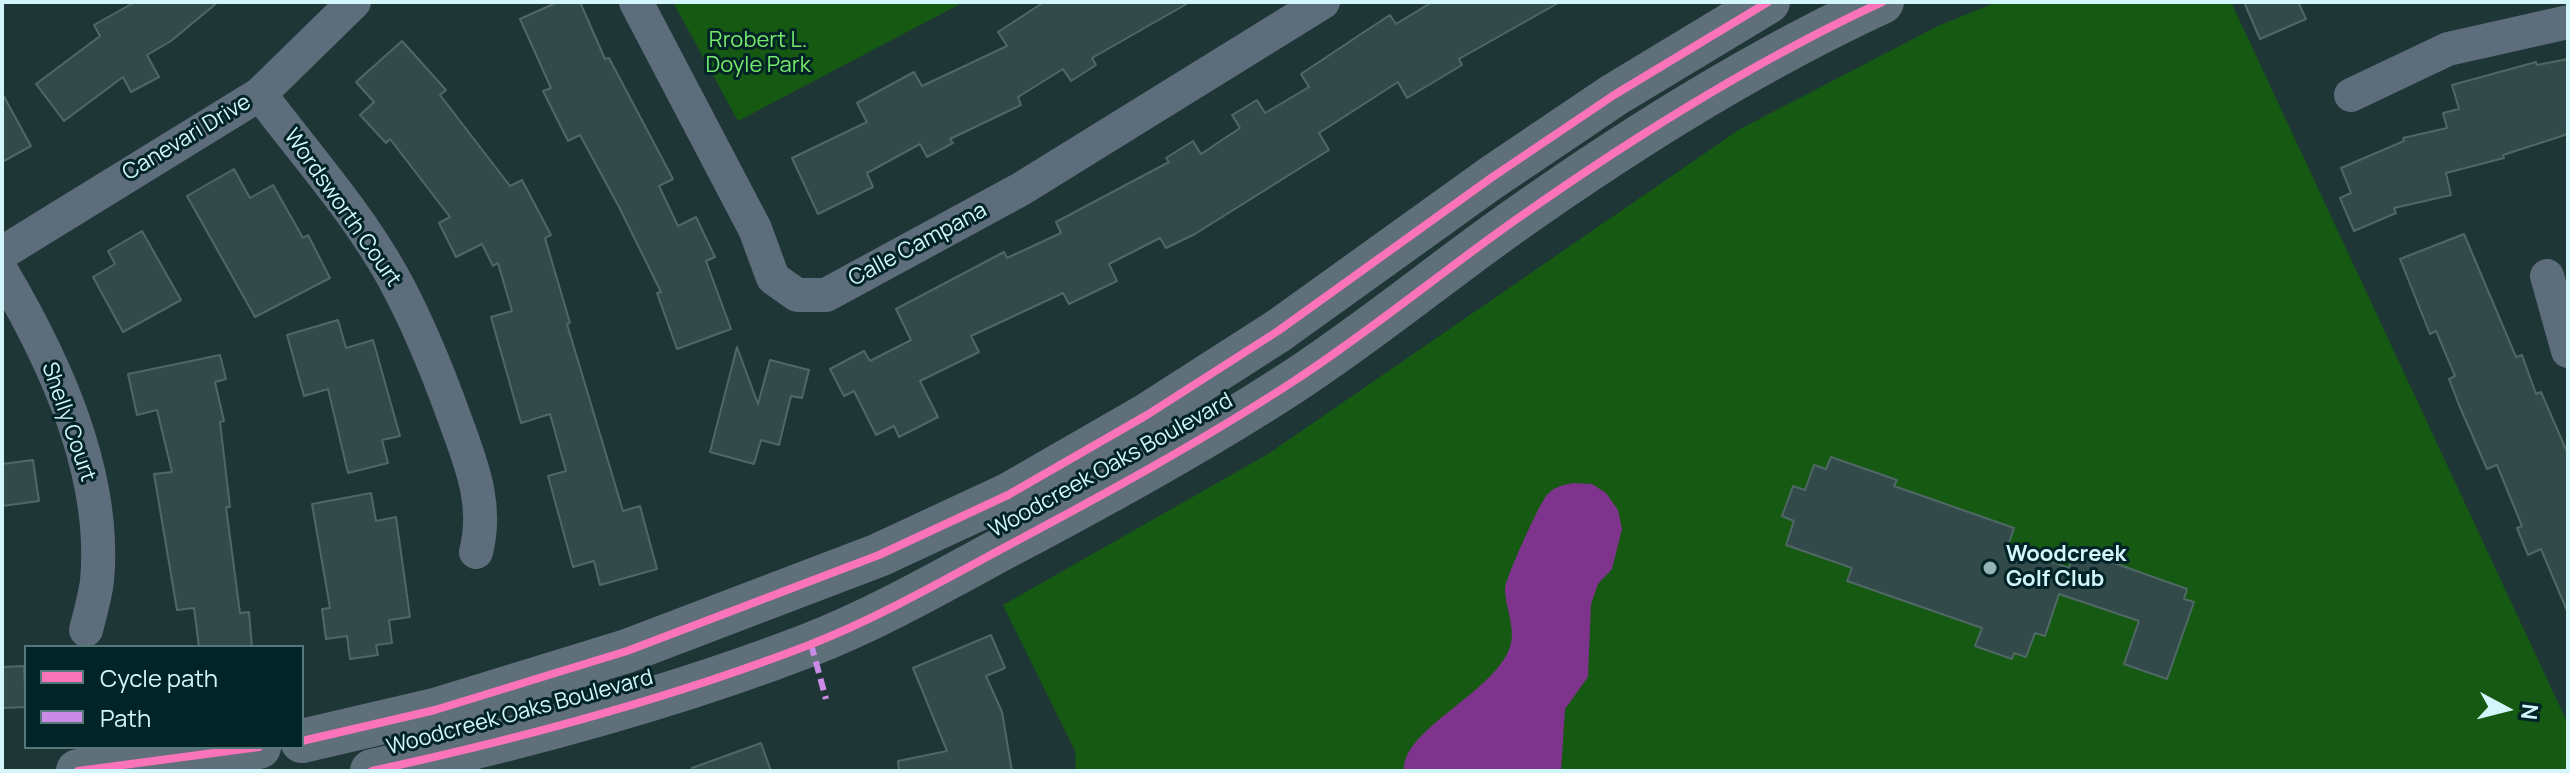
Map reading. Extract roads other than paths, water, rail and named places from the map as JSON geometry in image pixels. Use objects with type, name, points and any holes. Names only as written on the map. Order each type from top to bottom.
[{"type":"main road","name":"Woodcreek Oaks Boulevard","points":[[372,771],[544,729],[648,698],[811,644],[903,602],[1189,447],[1295,380],[1514,221],[1641,134],[1785,50],[1882,2]]},
{"type":"main road","name":"Woodcreek Oaks Boulevard","points":[[304,741],[435,710],[627,651],[879,555],[1008,495],[1147,415],[1278,331],[1552,136],[1762,4]]},
{"type":"main road","points":[[1762,4],[1785,50]]},
{"type":"main road","points":[[78,771],[244,749]]},
{"type":"street","name":"Canevari Drive","points":[[2,253],[260,94],[354,2]]},
{"type":"street","name":"Calle Campana","points":[[636,2],[755,229],[773,278],[797,295],[826,295],[1021,189],[1323,2]]},
{"type":"street","points":[[2351,95],[2448,49],[2568,22]]},
{"type":"street","name":"Wordsworth Court","points":[[260,94],[366,236],[416,319],[474,473],[482,504],[482,530],[476,552]]},
{"type":"street","name":"Shelly Court","points":[[2,272],[45,354],[73,423],[90,478],[97,582],[86,630]]},
{"type":"street","points":[[2547,276],[2568,351]]},
{"type":"place","name":"Woodcreek Golf Club","points":[[1990,568]]},
{"type":"park label","name":"Rrobert L. Doyle Park","points":[[758,54]]}]
